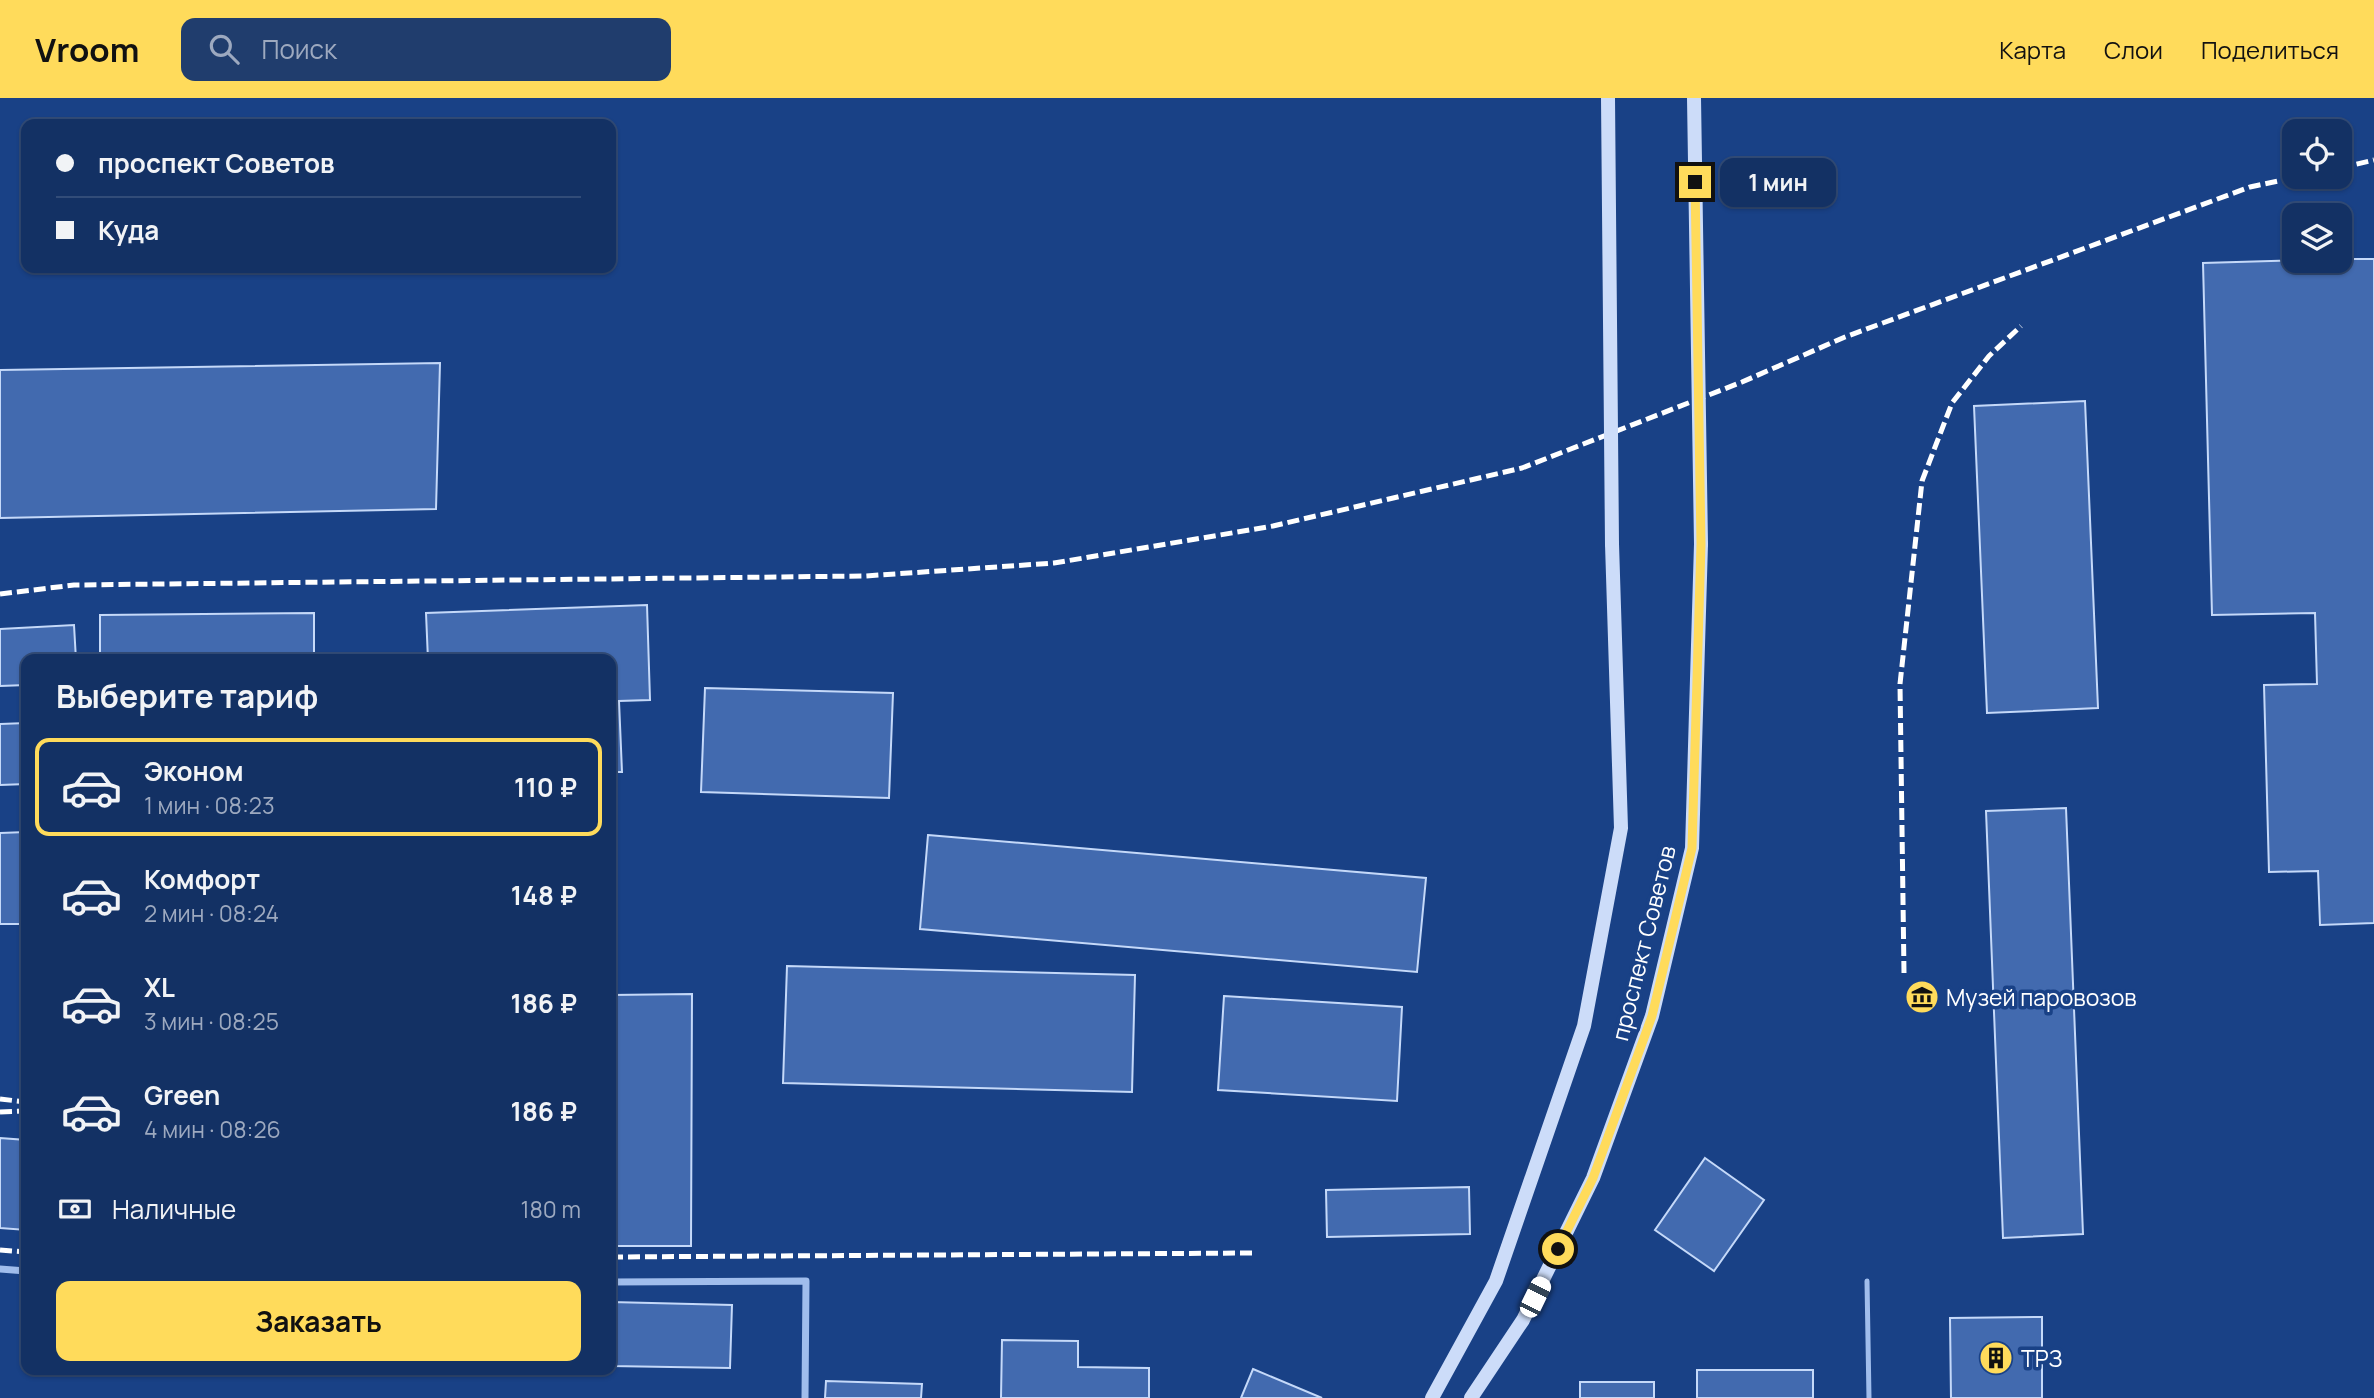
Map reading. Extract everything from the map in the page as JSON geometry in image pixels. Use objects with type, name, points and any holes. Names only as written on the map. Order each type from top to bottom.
[{"type":"main road","name":"проспект Советов","points":[[1432,1398],[1496,1281],[1584,1026],[1620,828],[1612,544],[1608,98]]},
{"type":"main road","name":"проспект Советов","points":[[1471,1398],[1523,1320],[1593,1178],[1652,1016],[1692,848],[1701,544],[1694,98]]},
{"type":"street","points":[[0,1269],[21,1271]]},
{"type":"street","points":[[616,1282],[806,1281],[804,1398]]},
{"type":"lane","points":[[1867,1281],[1870,1398]]},
{"type":"building","points":[[2352,259],[2374,259],[2374,923],[2320,925],[2318,871],[2269,872],[2264,685],[2317,684],[2315,613],[2212,615],[2203,263],[2282,261],[2282,273],[2352,273]]},
{"type":"building","points":[[440,363],[436,509],[0,518],[0,370]]},
{"type":"building","points":[[2085,401],[2098,708],[1987,713],[1974,406]]},
{"type":"building","points":[[647,605],[650,700],[619,701],[622,772],[616,772],[616,654],[428,654],[426,613]]},
{"type":"building","points":[[314,613],[314,654],[100,654],[100,615]]},
{"type":"building","points":[[74,625],[76,654],[21,654],[21,685],[0,686],[0,629]]},
{"type":"building","points":[[705,688],[893,693],[889,798],[701,792]]},
{"type":"building","points":[[21,723],[21,784],[0,785],[0,724]]},
{"type":"building","points":[[2066,808],[2083,1234],[2003,1238],[1986,811]]},
{"type":"building","points":[[21,832],[21,924],[0,924],[0,833]]},
{"type":"building","points":[[928,835],[1426,878],[1417,972],[920,929]]},
{"type":"building","points":[[787,966],[1135,975],[1132,1092],[783,1083]]},
{"type":"building","points":[[692,994],[691,1246],[616,1246],[616,995]]},
{"type":"building","points":[[1224,996],[1402,1007],[1397,1101],[1218,1090]]},
{"type":"building","points":[[0,1138],[21,1140],[21,1230],[0,1228]]},
{"type":"building","points":[[1705,1158],[1764,1200],[1714,1271],[1655,1230]]},
{"type":"building","points":[[1469,1187],[1470,1234],[1327,1237],[1326,1190]]},
{"type":"building","points":[[616,1302],[732,1305],[730,1368],[616,1366]]},
{"type":"building","name":"ТРЗ","points":[[2042,1317],[2042,1398],[1951,1398],[1950,1318]]},
{"type":"building","points":[[1002,1340],[1078,1341],[1078,1367],[1149,1368],[1149,1398],[1001,1398]]},
{"type":"building","points":[[1253,1369],[1322,1398],[1241,1398]]},
{"type":"building","points":[[1697,1370],[1813,1370],[1813,1398],[1697,1398]]},
{"type":"building","points":[[826,1381],[922,1384],[921,1398],[825,1398]]},
{"type":"building","points":[[1580,1382],[1654,1382],[1654,1398],[1580,1398]]},
{"type":"railway","points":[[2352,165],[2374,160]]},
{"type":"railway","points":[[0,594],[74,585],[865,576],[1054,563],[1273,526],[1522,468],[1742,382],[1845,337],[2250,187],[2282,180]]},
{"type":"railway","points":[[1904,973],[1900,684],[1922,481],[1952,403],[1989,356],[2021,326]]},
{"type":"railway","points":[[0,1099],[21,1101]]},
{"type":"railway","points":[[0,1112],[21,1111]]},
{"type":"railway","points":[[0,1250],[21,1252]]},
{"type":"railway","points":[[616,1257],[1255,1253]]},
{"type":"place","name":"Музей паровозов","points":[[1922,997]]},
{"type":"place","name":"ТРЗ","points":[[1996,1358]]},
{"type":"route","points":[[1558,1249],[1593,1178],[1652,1016],[1692,848],[1701,544],[1695,182]]}]
